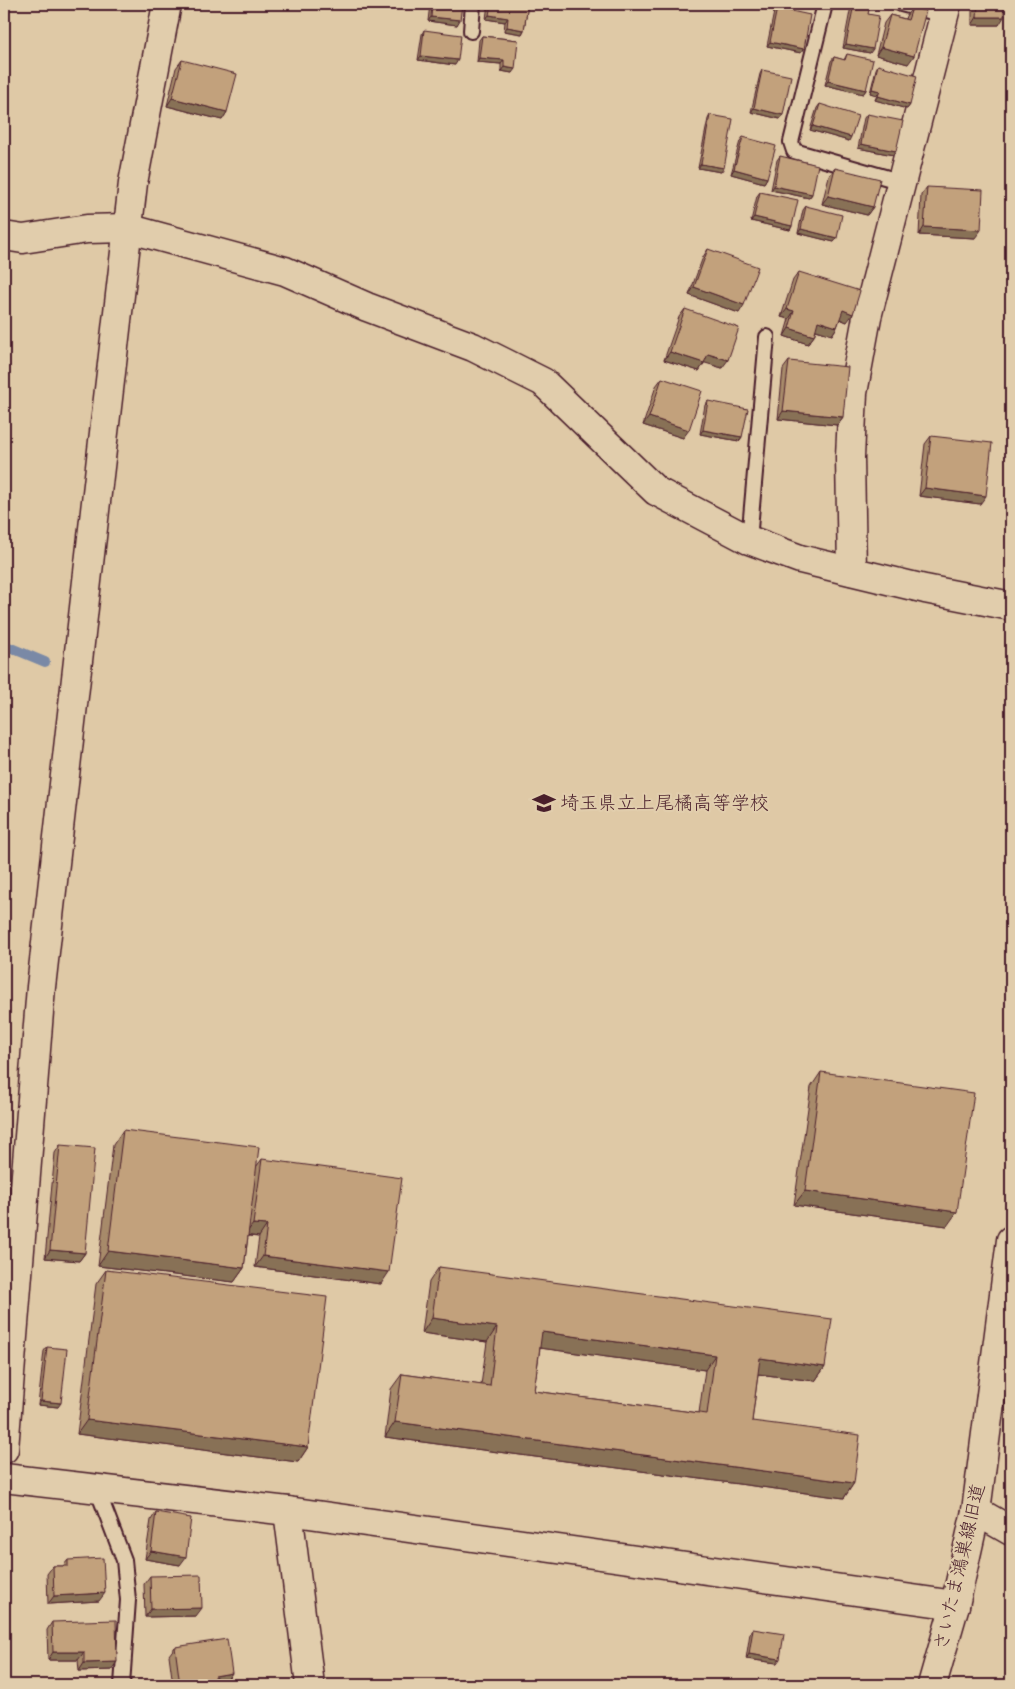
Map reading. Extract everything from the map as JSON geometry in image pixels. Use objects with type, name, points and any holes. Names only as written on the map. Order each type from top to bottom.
[{"type":"street","points":[[4,1449],[41,987],[132,183],[167,4]]},
{"type":"street","points":[[852,571],[850,457],[853,392],[867,317],[946,9]]},
{"type":"street","points":[[4,236],[23,239],[87,229],[128,228],[284,270],[367,307],[473,347],[543,382],[656,491],[749,540],[800,559],[924,589],[1011,606]]},
{"type":"street","name":"さいたま鴻巣線旧道","points":[[932,1685],[955,1605],[976,1511],[1011,1240]]},
{"type":"street","points":[[4,1478],[288,1512],[955,1605]]},
{"type":"street","points":[[976,1511],[1011,1531]]},
{"type":"street","points":[[288,1512],[310,1685]]},
{"type":"lane","points":[[471,31],[473,4]]},
{"type":"lane","points":[[826,4],[790,142],[794,151],[902,182]]},
{"type":"lane","points":[[901,4],[946,9]]},
{"type":"lane","points":[[749,540],[766,337]]},
{"type":"lane","points":[[97,1489],[124,1560],[128,1600],[122,1685]]},
{"type":"building","points":[[432,4],[462,4],[460,20],[431,17]]},
{"type":"building","points":[[491,4],[528,4],[524,30],[507,27],[508,18],[489,15]]},
{"type":"building","points":[[854,4],[870,5],[868,14],[879,16],[873,49],[846,44]]},
{"type":"building","points":[[978,4],[1004,4],[1004,17],[977,17]]},
{"type":"building","points":[[777,8],[810,15],[804,49],[770,42]]},
{"type":"building","points":[[912,8],[926,11],[914,56],[881,47],[890,15],[908,20]]},
{"type":"building","points":[[424,30],[461,35],[458,60],[421,56]]},
{"type":"building","points":[[482,36],[518,40],[515,69],[504,67],[504,60],[479,58]]},
{"type":"building","points":[[847,54],[873,60],[866,90],[828,81],[834,57],[845,60]]},
{"type":"building","points":[[182,60],[237,74],[227,112],[172,98]]},
{"type":"building","points":[[878,65],[917,76],[910,105],[878,96],[880,91],[872,89]]},
{"type":"building","points":[[762,70],[791,76],[783,115],[754,108]]},
{"type":"building","points":[[820,104],[858,116],[851,137],[813,126]]},
{"type":"building","points":[[867,114],[903,121],[896,151],[861,144]]},
{"type":"building","points":[[710,115],[733,119],[724,168],[701,164]]},
{"type":"building","points":[[743,137],[776,146],[767,178],[734,169]]},
{"type":"building","points":[[780,156],[818,165],[812,194],[774,186]]},
{"type":"building","points":[[835,168],[880,179],[873,207],[828,196]]},
{"type":"building","points":[[927,187],[983,190],[981,230],[924,227]]},
{"type":"building","points":[[760,192],[798,200],[792,226],[754,217]]},
{"type":"building","points":[[806,206],[842,215],[837,238],[801,229]]},
{"type":"building","points":[[708,249],[758,267],[744,305],[694,287]]},
{"type":"building","points":[[799,272],[860,291],[853,314],[843,310],[837,327],[818,321],[814,336],[789,328],[794,311],[787,309]]},
{"type":"building","points":[[685,309],[739,328],[728,360],[708,354],[704,363],[670,352]]},
{"type":"building","points":[[789,361],[848,367],[843,417],[783,411]]},
{"type":"building","points":[[662,378],[702,391],[689,430],[649,417]]},
{"type":"building","points":[[708,401],[748,409],[742,437],[703,430]]},
{"type":"building","points":[[931,436],[992,443],[986,496],[925,488]]},
{"type":"building","points":[[821,1072],[974,1093],[957,1212],[805,1191]]},
{"type":"building","points":[[123,1130],[259,1147],[244,1268],[108,1251]]},
{"type":"building","points":[[60,1145],[95,1148],[85,1253],[50,1250]]},
{"type":"building","points":[[262,1159],[402,1178],[389,1272],[263,1256],[267,1225],[253,1224]]},
{"type":"building","points":[[439,1267],[832,1319],[825,1367],[760,1358],[752,1421],[860,1435],[854,1483],[395,1422],[402,1374],[490,1386],[497,1327],[432,1318]],"holes":[[[542,1332],[715,1355],[707,1414],[534,1391]]]},
{"type":"building","points":[[106,1270],[327,1297],[308,1447],[87,1420]]},
{"type":"building","points":[[47,1347],[67,1349],[61,1403],[41,1401]]},
{"type":"building","points":[[156,1512],[191,1518],[186,1557],[151,1551]]},
{"type":"building","points":[[103,1558],[105,1593],[54,1596],[53,1566],[68,1566],[68,1560]]},
{"type":"building","points":[[201,1575],[202,1608],[151,1609],[150,1576]]},
{"type":"building","points":[[116,1620],[117,1662],[84,1663],[84,1652],[53,1652],[52,1622]]},
{"type":"building","points":[[753,1629],[784,1634],[780,1659],[749,1654]]},
{"type":"building","points":[[227,1639],[232,1673],[215,1676],[216,1682],[180,1685],[175,1647]]},
{"type":"waterway","points":[[4,645],[45,662]]},
{"type":"place","name":"埼玉県立上尾橘高等学校","points":[[544,803]]}]
